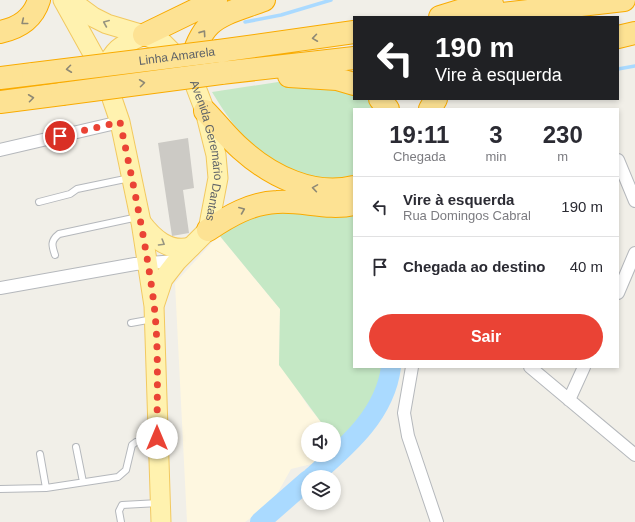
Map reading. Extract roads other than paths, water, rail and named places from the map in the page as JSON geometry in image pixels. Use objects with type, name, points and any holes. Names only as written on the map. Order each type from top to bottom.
[{"type":"highway","points":[[0,32],[12,30],[22,24],[31,16],[39,0]]},
{"type":"highway","points":[[144,35],[216,0]]},
{"type":"highway","points":[[189,68],[202,33],[212,22],[224,15],[264,0]]},
{"type":"highway","points":[[443,16],[469,8],[515,0]]},
{"type":"highway","points":[[485,16],[624,0]]},
{"type":"highway","points":[[619,25],[635,23]]},
{"type":"highway","name":"Linha Amarela","points":[[0,78],[219,51],[353,32]]},
{"type":"highway","points":[[619,37],[635,33]]},
{"type":"highway","name":"Linha Amarela","points":[[0,102],[353,58]]},
{"type":"highway","points":[[229,73],[337,79],[353,84]]},
{"type":"highway","points":[[381,100],[387,108]]},
{"type":"highway","points":[[205,111],[240,148],[270,171],[311,188],[327,190],[353,187]]},
{"type":"highway","points":[[208,230],[240,211],[276,202],[328,206],[353,204]]},
{"type":"main road","name":"Avenida Geremário Dantas","points":[[63,0],[103,72],[120,122],[140,219],[148,264],[154,312],[161,522]]},
{"type":"main road","name":"Avenida Geremário Dantas","points":[[70,0],[89,14],[107,24],[144,35],[163,43],[189,68],[205,111],[216,155],[218,178],[208,230],[177,261],[163,279],[154,312]]},
{"type":"main road","points":[[103,72],[112,54],[119,46],[144,35]]},
{"type":"main road","points":[[140,219],[150,234],[167,246],[182,250],[191,247]]},
{"type":"street","points":[[0,150],[120,122]]},
{"type":"street","points":[[619,162],[635,201]]},
{"type":"street","points":[[619,288],[623,270],[635,253]]},
{"type":"street","points":[[0,288],[135,264],[177,261]]},
{"type":"street","points":[[412,368],[404,413],[408,436],[437,522]]},
{"type":"street","points":[[531,368],[634,452]]},
{"type":"street","points":[[569,400],[584,368]]},
{"type":"lane","points":[[39,202],[70,194],[77,189],[132,178]]},
{"type":"lane","points":[[55,255],[52,244],[54,238],[59,234],[140,219]]},
{"type":"lane","points":[[131,323],[154,312]]},
{"type":"lane","points":[[0,489],[46,488],[118,477],[126,470],[132,445],[141,440],[157,438]]},
{"type":"lane","points":[[76,447],[83,482]]},
{"type":"lane","points":[[40,454],[46,488]]},
{"type":"lane","points":[[121,522],[120,511],[122,505],[161,503]]},
{"type":"waterway","points":[[245,22],[281,15],[331,0]]},
{"type":"waterway","points":[[619,69],[635,66]]},
{"type":"waterway","points":[[320,470],[350,442],[372,415],[381,400],[391,368]]},
{"type":"waterway","points":[[260,522],[301,486]]}]
